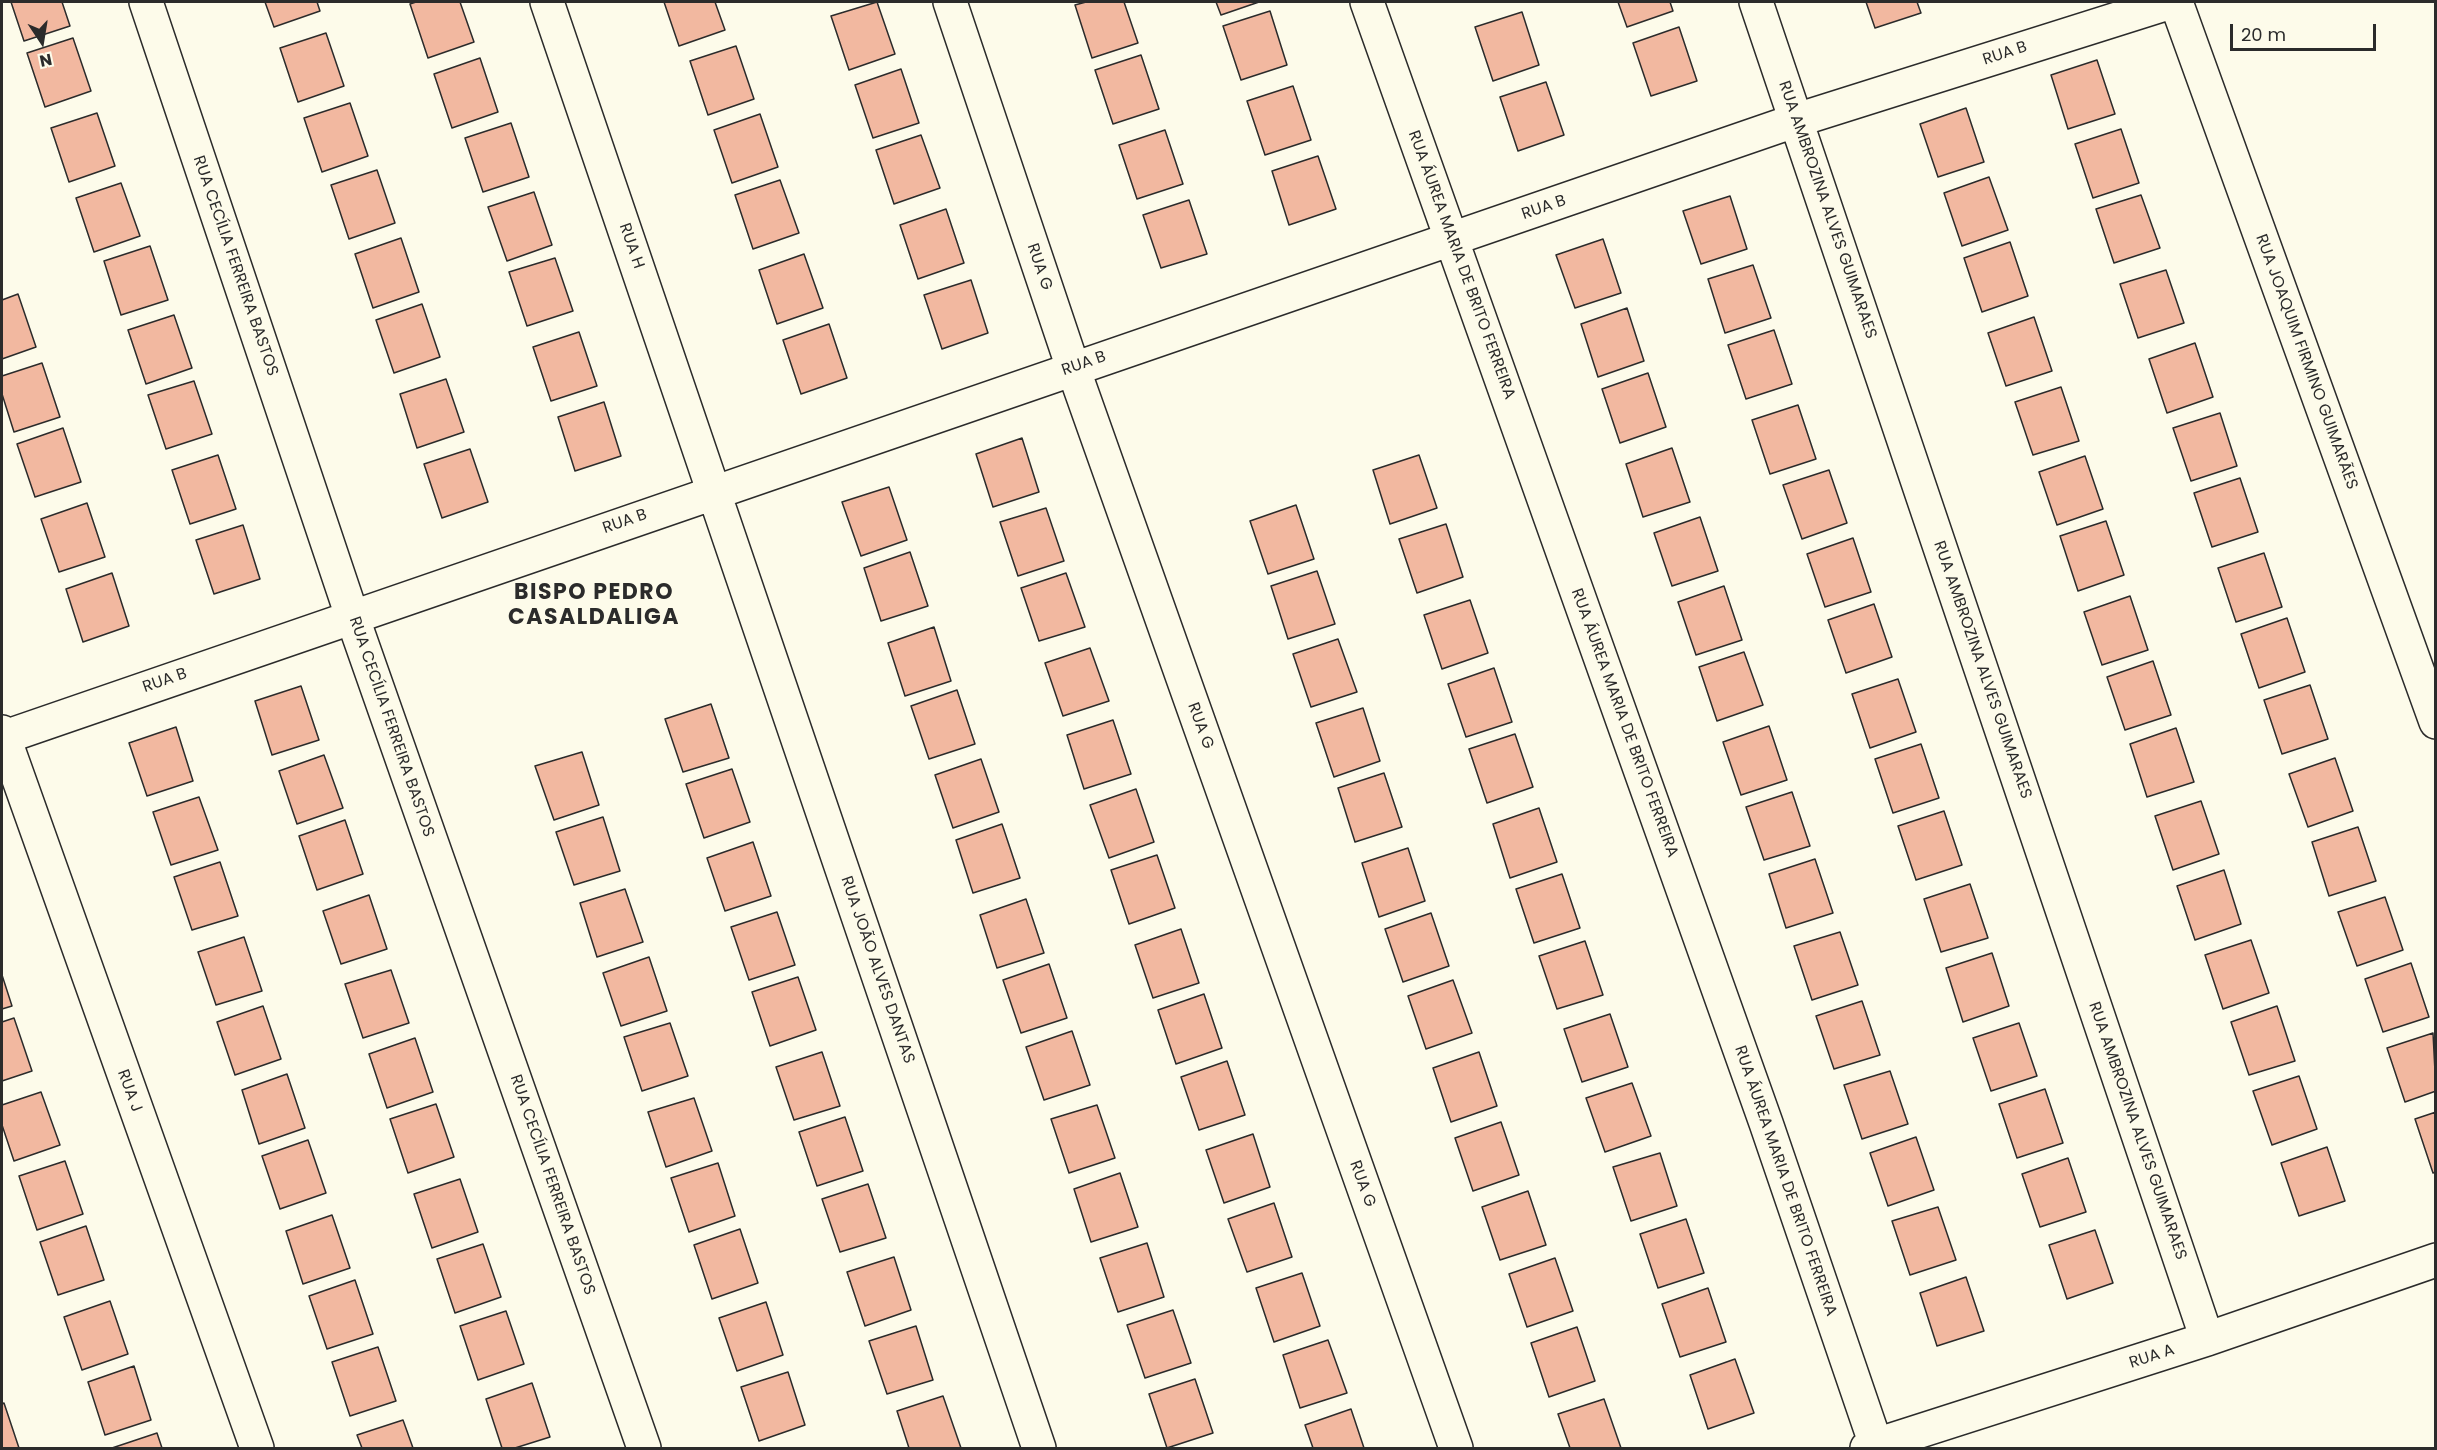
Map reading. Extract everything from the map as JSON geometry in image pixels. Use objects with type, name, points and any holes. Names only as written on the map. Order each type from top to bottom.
[{"type":"street","name":"RUA CECÍLIA FERREIRA BASTOS","points":[[146,2],[352,616],[644,1449]]},
{"type":"street","name":"RUA H","points":[[547,2],[714,491]]},
{"type":"street","name":"RUA G","points":[[950,2],[1073,368],[1456,1449]]},
{"type":"street","name":"RUA ÁUREA MARIA DE BRITO FERREIRA","points":[[1367,2],[1766,1123],[1872,1447]]},
{"type":"street","name":"RUA AMBROZINA ALVES GUIMARAES","points":[[1756,2],[2207,1339]]},
{"type":"street","name":"RUA B","points":[[2,736],[1797,120],[2171,2]]},
{"type":"street","name":"RUA JOAQUIM FIRMINO GUIMARÃES","points":[[2176,2],[2436,722]]},
{"type":"street","name":"RUA JOÃO ALVES DANTAS","points":[[714,491],[1039,1449]]},
{"type":"street","name":"RUA J","points":[[2,736],[256,1449]]},
{"type":"street","name":"RUA A","points":[[1872,1447],[2207,1339],[2436,1260]]},
{"type":"building","points":[[11,2],[62,2],[70,26],[24,41]]},
{"type":"building","points":[[265,2],[317,2],[320,11],[274,27]]},
{"type":"building","points":[[460,2],[474,42],[428,58],[410,4]]},
{"type":"building","points":[[664,2],[715,2],[725,30],[679,46]]},
{"type":"building","points":[[877,2],[895,54],[849,70],[831,16]]},
{"type":"building","points":[[1086,2],[1124,2],[1138,43],[1092,58],[1075,5]]},
{"type":"building","points":[[1216,2],[1259,2],[1221,15]]},
{"type":"building","points":[[1618,2],[1670,2],[1673,11],[1627,27]]},
{"type":"building","points":[[1866,2],[1917,2],[1921,13],[1875,28]]},
{"type":"building","points":[[1270,11],[1287,65],[1241,80],[1223,26]]},
{"type":"building","points":[[1522,12],[1539,65],[1493,81],[1475,27]]},
{"type":"building","points":[[1679,27],[1697,81],[1651,96],[1633,43]]},
{"type":"building","points":[[326,33],[344,86],[298,102],[280,48]]},
{"type":"building","points":[[73,38],[91,91],[45,107],[27,53]]},
{"type":"building","points":[[736,46],[754,99],[708,115],[690,61]]},
{"type":"building","points":[[1141,55],[1159,109],[1113,124],[1095,70]]},
{"type":"building","points":[[480,58],[498,112],[452,128],[434,74]]},
{"type":"building","points":[[2097,60],[2115,114],[2068,129],[2051,75]]},
{"type":"building","points":[[901,69],[919,123],[873,138],[855,85]]},
{"type":"building","points":[[1546,82],[1564,135],[1518,151],[1500,97]]},
{"type":"building","points":[[1293,86],[1311,140],[1265,155],[1247,101]]},
{"type":"building","points":[[350,103],[368,156],[322,172],[304,118]]},
{"type":"building","points":[[1966,108],[1984,162],[1938,177],[1920,124]]},
{"type":"building","points":[[97,113],[115,166],[69,182],[51,128]]},
{"type":"building","points":[[760,114],[778,167],[732,183],[714,130]]},
{"type":"building","points":[[511,123],[529,177],[483,192],[465,138]]},
{"type":"building","points":[[2121,129],[2139,183],[2093,198],[2075,144]]},
{"type":"building","points":[[1165,130],[1183,184],[1137,199],[1119,145]]},
{"type":"building","points":[[921,135],[940,188],[894,204],[876,150]]},
{"type":"building","points":[[1318,156],[1336,209],[1289,225],[1272,171]]},
{"type":"building","points":[[377,170],[395,223],[349,239],[331,185]]},
{"type":"building","points":[[1989,177],[2008,230],[1962,246],[1944,193]]},
{"type":"building","points":[[780,180],[799,233],[753,249],[735,195]]},
{"type":"building","points":[[121,183],[140,236],[94,252],[76,198]]},
{"type":"building","points":[[534,192],[552,245],[507,261],[488,207]]},
{"type":"building","points":[[2141,195],[2160,248],[2114,263],[2096,209]]},
{"type":"building","points":[[1730,196],[1747,249],[1701,264],[1683,211]]},
{"type":"building","points":[[1189,200],[1207,254],[1161,268],[1143,215]]},
{"type":"building","points":[[946,209],[964,263],[918,279],[900,225]]},
{"type":"building","points":[[401,238],[419,292],[373,308],[355,254]]},
{"type":"building","points":[[1603,239],[1621,293],[1575,308],[1556,255]]},
{"type":"building","points":[[2010,242],[2028,296],[1982,312],[1964,258]]},
{"type":"building","points":[[150,246],[168,300],[121,315],[104,261]]},
{"type":"building","points":[[804,254],[823,308],[777,324],[759,270]]},
{"type":"building","points":[[555,258],[573,311],[527,326],[509,272]]},
{"type":"building","points":[[1753,265],[1771,318],[1725,333],[1708,279]]},
{"type":"building","points":[[2166,270],[2184,323],[2138,338],[2120,284]]},
{"type":"building","points":[[971,280],[988,333],[942,349],[924,295]]},
{"type":"building","points":[[18,294],[36,347],[2,359],[2,300]]},
{"type":"building","points":[[422,304],[440,357],[394,373],[376,320]]},
{"type":"building","points":[[1627,308],[1644,361],[1598,377],[1581,324]]},
{"type":"building","points":[[174,315],[192,368],[146,384],[128,330]]},
{"type":"building","points":[[2034,317],[2052,371],[2006,386],[1988,333]]},
{"type":"building","points":[[829,324],[847,378],[801,394],[783,340]]},
{"type":"building","points":[[1774,330],[1792,384],[1746,399],[1728,345]]},
{"type":"building","points":[[579,332],[597,386],[551,401],[533,347]]},
{"type":"building","points":[[2195,343],[2213,397],[2167,413],[2149,359]]},
{"type":"building","points":[[42,363],[60,417],[14,432],[2,394],[2,376]]},
{"type":"building","points":[[1648,373],[1666,427],[1620,443],[1602,389]]},
{"type":"building","points":[[446,379],[464,432],[417,448],[400,394]]},
{"type":"building","points":[[194,381],[212,434],[166,449],[148,395]]},
{"type":"building","points":[[2061,387],[2079,441],[2033,455],[2015,402]]},
{"type":"building","points":[[604,402],[621,456],[575,471],[558,417]]},
{"type":"building","points":[[1798,405],[1816,459],[1770,474],[1752,420]]},
{"type":"building","points":[[2220,413],[2237,466],[2191,481],[2173,428]]},
{"type":"building","points":[[63,428],[81,482],[35,497],[17,444]]},
{"type":"building","points":[[1022,438],[1039,492],[993,507],[976,454]]},
{"type":"building","points":[[1672,448],[1690,502],[1643,517],[1626,464]]},
{"type":"building","points":[[470,449],[488,502],[442,518],[424,464]]},
{"type":"building","points":[[218,455],[236,509],[190,524],[172,470]]},
{"type":"building","points":[[1419,455],[1437,508],[1390,524],[1373,470]]},
{"type":"building","points":[[2085,456],[2103,509],[2057,525],[2039,472]]},
{"type":"building","points":[[1829,470],[1847,523],[1802,539],[1783,485]]},
{"type":"building","points":[[2240,478],[2258,532],[2212,547],[2194,493]]},
{"type":"building","points":[[889,487],[907,540],[861,556],[842,502]]},
{"type":"building","points":[[87,503],[105,557],[59,572],[41,519]]},
{"type":"building","points":[[1296,505],[1314,559],[1268,574],[1250,521]]},
{"type":"building","points":[[1046,508],[1064,561],[1018,576],[1000,522]]},
{"type":"building","points":[[1700,517],[1718,571],[1672,586],[1654,533]]},
{"type":"building","points":[[2106,521],[2124,575],[2078,591],[2060,536]]},
{"type":"building","points":[[1446,524],[1463,577],[1417,593],[1399,539]]},
{"type":"building","points":[[243,525],[260,579],[214,594],[196,540]]},
{"type":"building","points":[[1853,538],[1871,592],[1825,607],[1807,554]]},
{"type":"building","points":[[910,552],[928,606],[881,621],[864,568]]},
{"type":"building","points":[[2264,553],[2282,607],[2236,622],[2218,568]]},
{"type":"building","points":[[1317,571],[1335,624],[1288,639],[1271,586]]},
{"type":"building","points":[[112,573],[129,626],[83,642],[66,589]]},
{"type":"building","points":[[1066,573],[1085,627],[1039,641],[1021,588]]},
{"type":"building","points":[[1724,586],[1742,640],[1696,655],[1678,602]]},
{"type":"building","points":[[2130,596],[2148,650],[2102,665],[2084,612]]},
{"type":"building","points":[[1470,600],[1488,653],[1442,669],[1424,615]]},
{"type":"building","points":[[1874,604],[1892,657],[1846,673],[1828,620]]},
{"type":"building","points":[[2287,618],[2305,672],[2259,688],[2241,634]]},
{"type":"building","points":[[934,627],[951,681],[905,696],[888,643]]},
{"type":"building","points":[[1338,639],[1357,692],[1311,707],[1293,654]]},
{"type":"building","points":[[1090,648],[1109,701],[1063,716],[1045,663]]},
{"type":"building","points":[[1744,652],[1763,705],[1717,721],[1699,667]]},
{"type":"building","points":[[2153,661],[2171,715],[2125,730],[2107,677]]},
{"type":"building","points":[[1494,668],[1512,722],[1466,737],[1448,684]]},
{"type":"building","points":[[1898,679],[1916,732],[1870,748],[1852,694]]},
{"type":"building","points":[[2310,685],[2328,739],[2282,754],[2264,700]]},
{"type":"building","points":[[301,686],[319,740],[272,755],[255,701]]},
{"type":"building","points":[[957,690],[975,744],[929,759],[911,706]]},
{"type":"building","points":[[711,704],[729,758],[683,772],[665,719]]},
{"type":"building","points":[[1363,708],[1380,761],[1334,777],[1316,723]]},
{"type":"building","points":[[1113,720],[1131,774],[1084,789],[1067,735]]},
{"type":"building","points":[[1769,726],[1787,780],[1741,795],[1723,742]]},
{"type":"building","points":[[176,727],[193,781],[147,796],[129,743]]},
{"type":"building","points":[[2176,728],[2194,782],[2147,797],[2130,744]]},
{"type":"building","points":[[1515,734],[1533,787],[1487,803],[1469,749]]},
{"type":"building","points":[[1921,744],[1939,798],[1893,813],[1875,759]]},
{"type":"building","points":[[582,752],[599,805],[554,820],[535,766]]},
{"type":"building","points":[[324,755],[343,808],[297,824],[279,771]]},
{"type":"building","points":[[2335,758],[2353,811],[2308,827],[2289,774]]},
{"type":"building","points":[[981,759],[999,812],[953,828],[935,775]]},
{"type":"building","points":[[732,769],[750,822],[704,838],[686,784]]},
{"type":"building","points":[[1384,773],[1402,827],[1355,842],[1338,788]]},
{"type":"building","points":[[1136,789],[1154,842],[1109,858],[1090,805]]},
{"type":"building","points":[[1792,792],[1810,846],[1764,860],[1746,807]]},
{"type":"building","points":[[199,797],[218,850],[171,865],[153,812]]},
{"type":"building","points":[[2201,801],[2219,854],[2173,870],[2155,816]]},
{"type":"building","points":[[1539,808],[1557,862],[1510,878],[1493,824]]},
{"type":"building","points":[[1944,811],[1962,865],[1916,880],[1898,826]]},
{"type":"building","points":[[603,817],[620,871],[574,885],[556,832]]},
{"type":"building","points":[[345,820],[363,874],[317,890],[299,836]]},
{"type":"building","points":[[1002,824],[1020,878],[973,893],[956,840]]},
{"type":"building","points":[[2358,827],[2376,881],[2329,896],[2312,842]]},
{"type":"building","points":[[753,842],[771,896],[725,911],[707,858]]},
{"type":"building","points":[[1408,848],[1425,901],[1379,917],[1362,863]]},
{"type":"building","points":[[1157,855],[1175,908],[1129,924],[1111,870]]},
{"type":"building","points":[[1815,859],[1833,913],[1786,928],[1769,874]]},
{"type":"building","points":[[220,862],[238,916],[192,930],[174,877]]},
{"type":"building","points":[[2224,870],[2241,924],[2195,940],[2177,886]]},
{"type":"building","points":[[1562,874],[1580,928],[1534,943],[1516,889]]},
{"type":"building","points":[[1970,884],[1988,938],[1941,952],[1924,899]]},
{"type":"building","points":[[625,889],[643,942],[597,957],[580,903]]},
{"type":"building","points":[[369,895],[387,949],[341,964],[323,911]]},
{"type":"building","points":[[2385,897],[2403,950],[2357,966],[2338,912]]},
{"type":"building","points":[[1026,899],[1044,953],[997,968],[980,915]]},
{"type":"building","points":[[777,912],[795,965],[749,980],[731,927]]},
{"type":"building","points":[[1431,913],[1449,966],[1403,982],[1385,929]]},
{"type":"building","points":[[1181,929],[1199,983],[1153,998],[1135,945]]},
{"type":"building","points":[[1840,932],[1858,985],[1812,1000],[1794,946]]},
{"type":"building","points":[[244,937],[262,991],[216,1005],[198,952]]},
{"type":"building","points":[[2251,940],[2269,993],[2223,1009],[2205,955]]},
{"type":"building","points":[[1585,941],[1603,995],[1557,1009],[1539,956]]},
{"type":"building","points":[[1992,953],[2009,1006],[1963,1022],[1946,968]]},
{"type":"building","points":[[649,957],[667,1011],[621,1026],[603,973]]},
{"type":"building","points":[[2411,963],[2429,1017],[2383,1032],[2365,979]]},
{"type":"building","points":[[1049,964],[1067,1018],[1021,1033],[1003,980]]},
{"type":"building","points":[[391,970],[409,1023],[363,1038],[345,984]]},
{"type":"building","points":[[2,975],[12,1006],[2,1009]]},
{"type":"building","points":[[798,977],[816,1030],[770,1046],[752,992]]},
{"type":"building","points":[[1453,980],[1472,1033],[1426,1049],[1408,996]]},
{"type":"building","points":[[1204,994],[1222,1048],[1176,1064],[1158,1010]]},
{"type":"building","points":[[1862,1001],[1880,1055],[1834,1069],[1816,1016]]},
{"type":"building","points":[[263,1006],[281,1059],[235,1075],[217,1022]]},
{"type":"building","points":[[2277,1006],[2295,1061],[2249,1075],[2231,1022]]},
{"type":"building","points":[[1610,1014],[1628,1067],[1582,1082],[1564,1029]]},
{"type":"building","points":[[14,1018],[32,1071],[2,1081],[2,1022]]},
{"type":"building","points":[[670,1023],[688,1076],[642,1091],[624,1037]]},
{"type":"building","points":[[2019,1023],[2037,1076],[1991,1091],[1973,1038]]},
{"type":"building","points":[[1072,1031],[1090,1085],[1044,1100],[1026,1047]]},
{"type":"building","points":[[2433,1033],[2436,1091],[2405,1102],[2387,1048]]},
{"type":"building","points":[[415,1038],[433,1092],[387,1108],[369,1054]]},
{"type":"building","points":[[822,1052],[840,1106],[794,1120],[776,1067]]},
{"type":"building","points":[[1479,1052],[1497,1106],[1451,1122],[1433,1068]]},
{"type":"building","points":[[1227,1061],[1245,1115],[1199,1130],[1181,1077]]},
{"type":"building","points":[[1890,1071],[1908,1124],[1862,1139],[1844,1085]]},
{"type":"building","points":[[287,1074],[305,1128],[259,1144],[242,1090]]},
{"type":"building","points":[[2299,1076],[2317,1129],[2272,1145],[2253,1091]]},
{"type":"building","points":[[1632,1083],[1651,1136],[1605,1152],[1586,1098]]},
{"type":"building","points":[[2045,1089],[2063,1143],[2017,1158],[1999,1104]]},
{"type":"building","points":[[41,1092],[60,1145],[14,1161],[2,1125],[2,1105]]},
{"type":"building","points":[[694,1098],[712,1151],[666,1167],[648,1112]]},
{"type":"building","points":[[436,1104],[454,1157],[408,1173],[390,1119]]},
{"type":"building","points":[[1097,1105],[1115,1158],[1069,1173],[1051,1119]]},
{"type":"building","points":[[2436,1112],[2436,1172],[2433,1173],[2415,1119]]},
{"type":"building","points":[[845,1117],[863,1171],[817,1186],[799,1132]]},
{"type":"building","points":[[1501,1122],[1519,1175],[1473,1191],[1455,1138]]},
{"type":"building","points":[[1253,1134],[1270,1187],[1224,1203],[1206,1150]]},
{"type":"building","points":[[1916,1137],[1934,1190],[1888,1206],[1870,1153]]},
{"type":"building","points":[[308,1140],[326,1193],[280,1209],[262,1156]]},
{"type":"building","points":[[2327,1147],[2345,1201],[2299,1216],[2281,1163]]},
{"type":"building","points":[[1660,1153],[1677,1206],[1631,1221],[1613,1167]]},
{"type":"building","points":[[2068,1158],[2086,1212],[2040,1227],[2022,1174]]},
{"type":"building","points":[[65,1161],[83,1214],[37,1230],[19,1176]]},
{"type":"building","points":[[718,1163],[735,1216],[689,1232],[671,1178]]},
{"type":"building","points":[[1120,1173],[1138,1227],[1091,1242],[1074,1189]]},
{"type":"building","points":[[460,1179],[478,1232],[432,1248],[414,1194]]},
{"type":"building","points":[[868,1184],[886,1238],[840,1252],[822,1199]]},
{"type":"building","points":[[1528,1191],[1546,1245],[1500,1260],[1482,1207]]},
{"type":"building","points":[[1274,1203],[1292,1257],[1247,1272],[1228,1219]]},
{"type":"building","points":[[1938,1207],[1956,1260],[1910,1275],[1892,1221]]},
{"type":"building","points":[[332,1215],[350,1268],[303,1284],[286,1231]]},
{"type":"building","points":[[1686,1219],[1704,1273],[1658,1288],[1640,1234]]},
{"type":"building","points":[[86,1226],[104,1280],[58,1295],[40,1242]]},
{"type":"building","points":[[740,1229],[758,1283],[712,1299],[694,1245]]},
{"type":"building","points":[[2095,1230],[2113,1283],[2067,1299],[2049,1245]]},
{"type":"building","points":[[1147,1243],[1164,1297],[1118,1312],[1100,1258]]},
{"type":"building","points":[[483,1244],[501,1297],[455,1313],[437,1259]]},
{"type":"building","points":[[894,1257],[911,1310],[865,1326],[847,1272]]},
{"type":"building","points":[[1555,1258],[1573,1311],[1527,1327],[1509,1274]]},
{"type":"building","points":[[1302,1273],[1320,1326],[1274,1342],[1256,1288]]},
{"type":"building","points":[[1966,1277],[1984,1331],[1937,1346],[1920,1293]]},
{"type":"building","points":[[355,1280],[373,1334],[327,1349],[309,1296]]},
{"type":"building","points":[[1708,1288],[1726,1342],[1680,1357],[1662,1304]]},
{"type":"building","points":[[110,1301],[128,1354],[82,1370],[64,1317]]},
{"type":"building","points":[[766,1302],[783,1355],[737,1371],[719,1318]]},
{"type":"building","points":[[1173,1310],[1191,1363],[1145,1378],[1127,1325]]},
{"type":"building","points":[[506,1311],[524,1364],[478,1380],[460,1326]]},
{"type":"building","points":[[916,1326],[933,1380],[887,1394],[869,1341]]},
{"type":"building","points":[[1577,1327],[1595,1381],[1549,1397],[1531,1343]]},
{"type":"building","points":[[1328,1340],[1347,1393],[1300,1408],[1283,1355]]},
{"type":"building","points":[[378,1347],[396,1401],[350,1416],[332,1362]]},
{"type":"building","points":[[1735,1359],[1754,1413],[1708,1429],[1690,1375]]},
{"type":"building","points":[[134,1366],[151,1420],[105,1435],[88,1382]]},
{"type":"building","points":[[788,1372],[805,1425],[759,1441],[741,1387]]},
{"type":"building","points":[[1195,1379],[1213,1433],[1167,1448],[1149,1394]]},
{"type":"building","points":[[532,1383],[550,1437],[515,1448],[502,1448],[486,1399]]},
{"type":"building","points":[[943,1396],[961,1448],[909,1448],[897,1411]]},
{"type":"building","points":[[1604,1399],[1621,1448],[1570,1448],[1558,1414]]},
{"type":"building","points":[[4,1403],[19,1448],[2,1448],[2,1404]]},
{"type":"building","points":[[1351,1409],[1364,1448],[1313,1448],[1305,1425]]},
{"type":"building","points":[[403,1420],[413,1448],[362,1448],[357,1435]]},
{"type":"building","points":[[157,1433],[162,1448],[112,1448]]},
{"type":"district","name":"BISPO PEDRO CASALDALIGA","points":[[594,606]]}]
